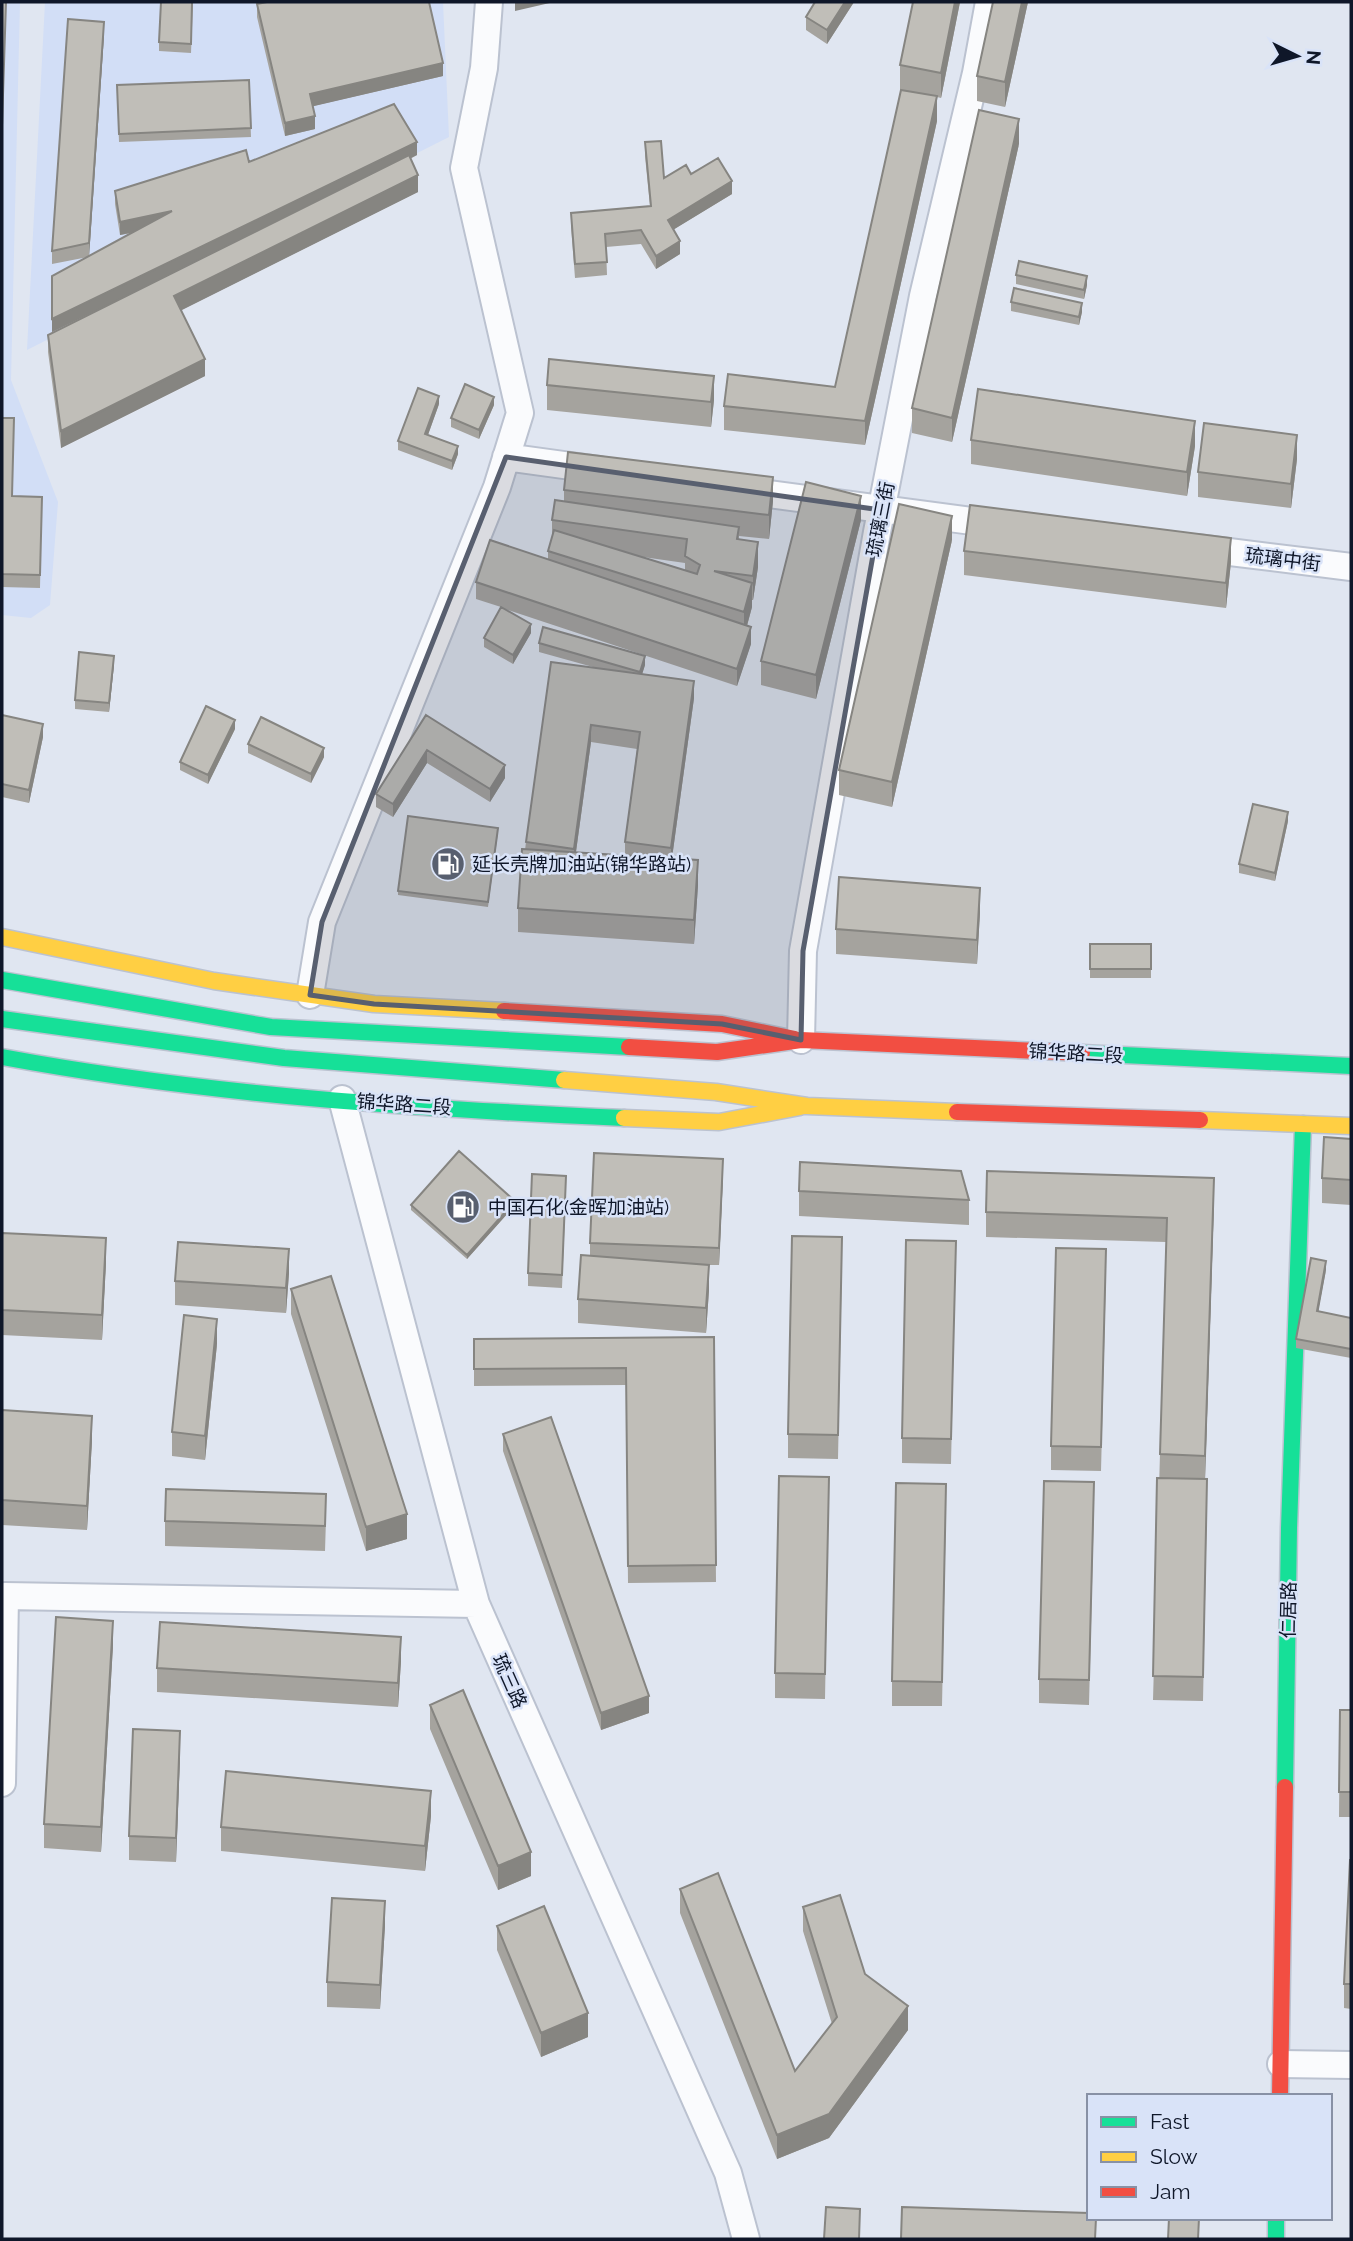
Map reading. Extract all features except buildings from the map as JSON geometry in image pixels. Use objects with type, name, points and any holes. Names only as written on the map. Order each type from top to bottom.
[{"type":"main road","name":"锦华路二段","points":[[2,937],[214,981],[374,1004],[722,1024],[800,1040],[1351,1066]]},
{"type":"main road","name":"锦华路二段","points":[[2,980],[271,1027],[717,1052],[800,1040]]},
{"type":"main road","name":"锦华路二段","points":[[2,1018],[284,1058],[716,1092],[807,1106],[1351,1126]]},
{"type":"main road","name":"锦华路二段","points":[[2,1057],[78,1070],[280,1095],[551,1115],[719,1122],[807,1106]]},
{"type":"main road","name":"仁居路","points":[[1280,2094],[1289,1542],[1303,1124]]},
{"type":"main road","points":[[1276,2220],[1276,2239]]},
{"type":"street","points":[[310,995],[322,922],[497,487],[520,413],[464,168],[484,68],[489,2]]},
{"type":"street","name":"琉璃三街","points":[[800,1040],[803,951],[881,510],[923,296],[976,73],[989,2]]},
{"type":"street","points":[[506,457],[627,474]]},
{"type":"street","points":[[707,485],[1020,527]]},
{"type":"street","name":"琉璃中街","points":[[1172,545],[1351,567]]},
{"type":"street","name":"琉三路","points":[[342,1099],[476,1604],[729,2173],[746,2239]]},
{"type":"street","points":[[2,1783],[5,1596],[476,1604]]},
{"type":"street","points":[[1281,2064],[1351,2066]]},
{"type":"highlighted area","points":[[506,457],[881,510],[803,951],[801,1040],[722,1024],[374,1004],[310,995],[322,922]]},
{"type":"shaded area","points":[[2,2],[20,2],[11,380],[58,502],[50,605],[31,618],[2,615]]},
{"type":"shaded area","points":[[45,2],[443,2],[449,137],[27,350]]},
{"type":"traffic: fast","points":[[2,980],[271,1027],[629,1047]]},
{"type":"traffic: fast","points":[[2,1019],[284,1058],[564,1080]]},
{"type":"traffic: fast","points":[[1082,1053],[1351,1066]]},
{"type":"traffic: fast","points":[[2,1057],[234,1091],[390,1105],[624,1118]]},
{"type":"traffic: fast","points":[[1285,1787],[1289,1528],[1303,1124]]},
{"type":"traffic: fast","points":[[1276,2220],[1276,2239]]},
{"type":"traffic: slow","points":[[2,937],[214,981],[374,1004],[504,1011]]},
{"type":"traffic: slow","points":[[564,1080],[716,1092],[807,1106],[957,1112]]},
{"type":"traffic: slow","points":[[624,1118],[719,1122],[800,1107]]},
{"type":"traffic: slow","points":[[1200,1120],[1351,1126]]},
{"type":"traffic: jam","points":[[504,1011],[722,1024],[795,1039]]},
{"type":"traffic: jam","points":[[629,1047],[717,1052],[801,1040],[1082,1053]]},
{"type":"traffic: jam","points":[[957,1112],[1200,1120]]},
{"type":"traffic: jam","points":[[1280,2094],[1285,1787]]},
{"type":"place","name":"延长壳牌加油站(锦华路站)","points":[[448,864]]},
{"type":"place","name":"中国石化(金晖加油站)","points":[[463,1207]]}]
